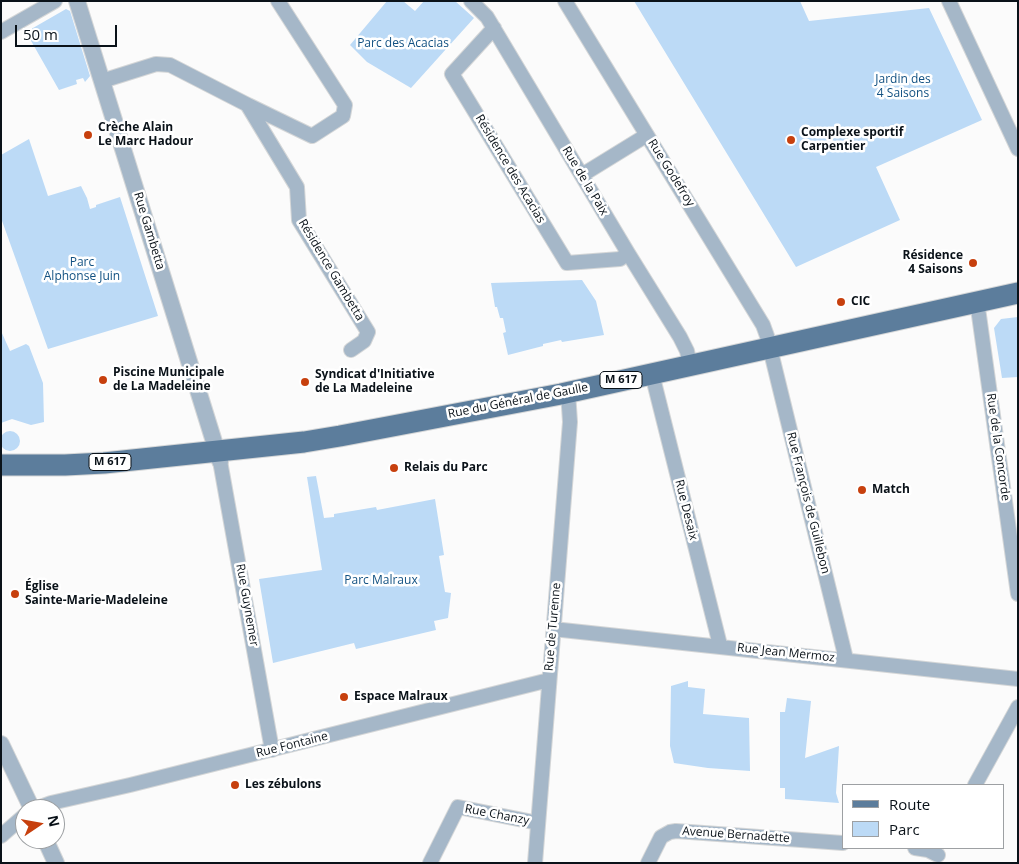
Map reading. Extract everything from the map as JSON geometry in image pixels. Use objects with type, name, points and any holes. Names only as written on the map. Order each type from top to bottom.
[{"type":"main road","name":"Rue du Général de Gaulle","points":[[1,465],[88,464],[219,456],[304,442],[568,392],[936,311],[978,304],[1018,293]]},
{"type":"main road","name":"Rue du Général de Gaulle","points":[[978,304],[1018,303]]},
{"type":"main road","name":"Rue du Général de Gaulle","points":[[1,478],[51,480],[114,476],[172,470],[219,456]]},
{"type":"street","points":[[1,32],[55,1]]},
{"type":"street","name":"Rue Gambetta","points":[[77,1],[219,456]]},
{"type":"street","points":[[102,81],[156,64],[170,65],[312,136],[343,116],[345,105],[278,1]]},
{"type":"street","name":"Rue de la Paix","points":[[471,1],[483,12],[494,28],[628,253],[684,342],[690,365]]},
{"type":"street","name":"Rue Godefroy","points":[[565,1],[760,319],[770,348]]},
{"type":"street","points":[[949,1],[1018,149]]},
{"type":"street","name":"Résidence des Acacias","points":[[494,28],[452,74],[567,263],[620,259],[628,253]]},
{"type":"street","name":"Résidence Gambetta","points":[[248,105],[298,187],[299,220],[368,332],[364,341],[351,350]]},
{"type":"street","points":[[582,175],[647,135]]},
{"type":"street","name":"Rue de la Concorde","points":[[978,304],[1018,594]]},
{"type":"street","name":"Rue François de Guillebon","points":[[770,348],[846,659]]},
{"type":"street","name":"Rue Desaix","points":[[652,374],[720,646]]},
{"type":"street","name":"Rue de Turenne","points":[[535,863],[570,422],[568,392]]},
{"type":"street","name":"Rue Guynemer","points":[[219,456],[272,750]]},
{"type":"street","name":"Rue Jean Mermoz","points":[[554,629],[1018,679]]},
{"type":"street","name":"Rue Fontaine","points":[[65,800],[549,680]]},
{"type":"street","points":[[976,784],[1018,707]]},
{"type":"street","points":[[1,744],[28,799]]},
{"type":"street","name":"Rue Chanzy","points":[[430,863],[458,807],[538,822]]},
{"type":"street","points":[[1,836],[15,824]]},
{"type":"street","name":"Avenue Bernadette","points":[[648,863],[661,837],[676,831],[842,843]]},
{"type":"street","points":[[50,849],[56,863]]},
{"type":"street","points":[[922,849],[937,855]]},
{"type":"green space","name":"Parc des Acacias","points":[[387,1],[403,1],[415,11],[424,1],[455,1],[474,18],[411,88],[367,62],[350,45]]},
{"type":"green space","name":"Complexe sportif Carpentier","points":[[634,1],[800,1],[809,21],[929,8],[982,120],[876,167],[900,220],[796,267]]},
{"type":"green space","points":[[66,9],[70,11],[90,76],[85,82],[83,78],[76,80],[77,84],[59,90],[26,32]]},
{"type":"green space","name":"Parc Alphonse Juin","points":[[29,139],[48,196],[81,186],[90,209],[120,197],[158,316],[48,349],[1,218],[1,155]]},
{"type":"green space","points":[[582,280],[596,301],[604,335],[562,342],[561,340],[508,355],[503,333],[506,332],[503,318],[500,318],[497,307],[495,307],[491,283]]},
{"type":"green space","points":[[1018,317],[1018,377],[1002,378],[994,328],[1001,319]]},
{"type":"green space","points":[[1,331],[10,351],[26,344],[29,346],[43,383],[44,422],[31,425],[12,419],[1,423]]},
{"type":"green space","points":[[6,431],[14,431],[20,437],[20,445],[14,451],[6,451],[0,445],[0,437]]},
{"type":"green space","name":"Parc Malraux","points":[[316,476],[324,518],[334,517],[334,514],[376,507],[377,510],[435,499],[444,555],[439,556],[445,592],[451,593],[448,618],[434,621],[436,630],[356,649],[354,643],[273,663],[259,579],[322,570],[307,477]]},
{"type":"green space","points":[[688,681],[688,687],[705,689],[703,714],[749,718],[750,771],[674,763],[670,746],[671,686]]},
{"type":"green space","points":[[787,698],[811,701],[805,758],[839,746],[836,793],[839,803],[785,799],[785,788],[780,788],[780,712],[785,712]]},
{"type":"place","name":"Crèche Alain Le Marc Hadour","points":[[88,135]]},
{"type":"place","name":"Complexe sportif Carpentier","points":[[791,140]]},
{"type":"place","name":"Résidence 4 Saisons","points":[[973,263]]},
{"type":"place","name":"CIC","points":[[841,302]]},
{"type":"place","name":"Piscine Municipale de La Madeleine","points":[[103,380]]},
{"type":"place","name":"Syndicat d'Initiative de La Madeleine","points":[[305,382]]},
{"type":"place","name":"Relais du Parc","points":[[394,468]]},
{"type":"place","name":"Match","points":[[862,490]]},
{"type":"place","name":"Église Sainte-Marie-Madeleine","points":[[15,594]]},
{"type":"place","name":"Espace Malraux","points":[[344,697]]},
{"type":"place","name":"Les zébulons","points":[[235,785]]},
{"type":"park label","name":"Jardin des 4 Saisons","points":[[903,87]]}]
